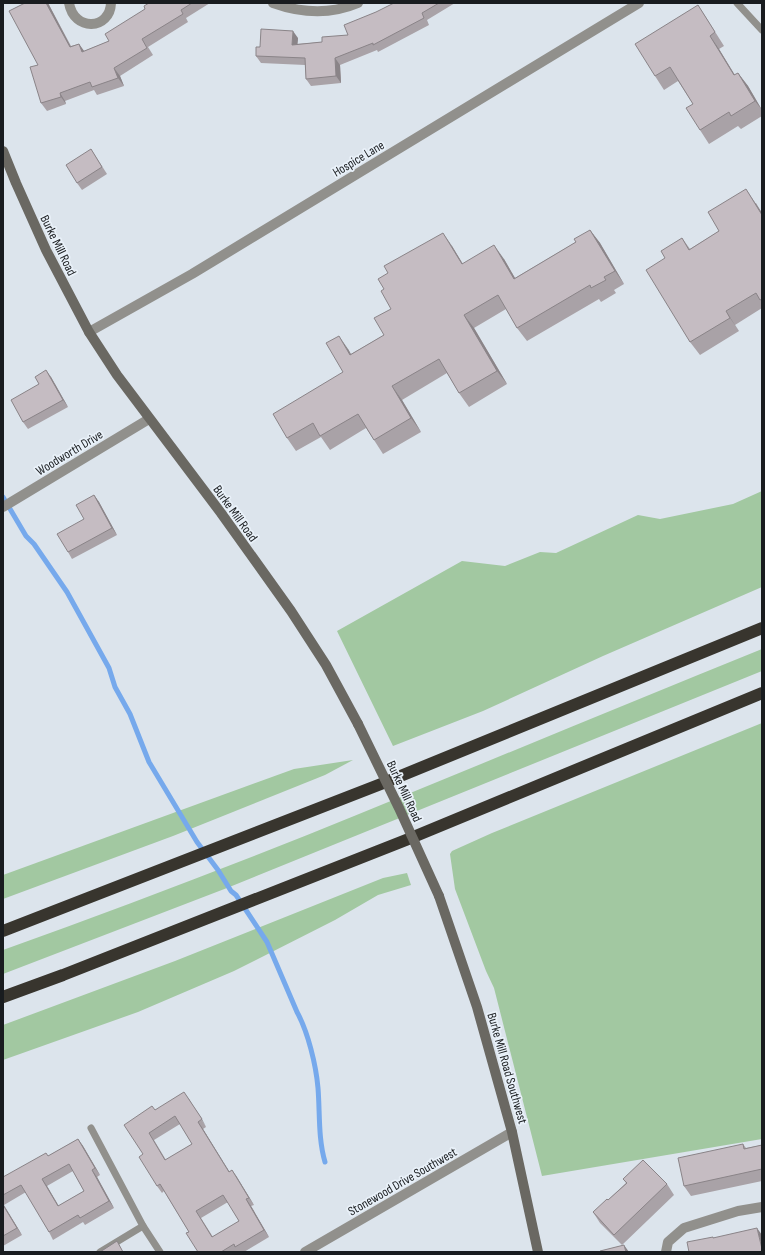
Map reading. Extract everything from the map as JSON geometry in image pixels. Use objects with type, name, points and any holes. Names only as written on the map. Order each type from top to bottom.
[{"type":"highway","points":[[3,931],[381,784],[762,628]]},
{"type":"highway","points":[[3,997],[63,975],[406,840],[762,693]]},
{"type":"street","points":[[69,3],[73,15],[78,20],[92,24],[99,22],[104,18],[109,13],[113,5]]},
{"type":"street","points":[[273,3],[299,6],[322,12],[345,9],[358,3]]},
{"type":"street","name":"Hospice Lane","points":[[89,332],[199,270],[639,3]]},
{"type":"street","name":"Burke Mill Road","points":[[3,151],[46,250],[89,332],[117,375],[149,419],[292,611],[326,665],[358,724],[399,808],[439,896]]},
{"type":"street","name":"Woodworth Drive","points":[[3,507],[149,419]]},
{"type":"street","name":"Burke Mill Road Southwest","points":[[439,896],[477,1007],[512,1132],[538,1252]]},
{"type":"street","name":"Stonewood Drive Southwest","points":[[305,1252],[512,1132]]},
{"type":"street","points":[[666,1252],[668,1242],[684,1228],[738,1211],[762,1207]]},
{"type":"lane","points":[[737,3],[762,30]]},
{"type":"lane","points":[[91,1128],[143,1226],[160,1252]]},
{"type":"lane","points":[[100,1252],[143,1226]]},
{"type":"green space","points":[[762,491],[762,587],[603,656],[483,711],[393,746],[337,631],[462,561],[505,566],[540,552],[556,553],[638,515],[660,519],[733,504]]},
{"type":"green space","points":[[762,649],[762,671],[227,888],[3,974],[3,950],[138,901],[271,849]]},
{"type":"green space","points":[[762,723],[762,1139],[542,1176],[494,988],[486,971],[455,889],[450,854],[452,851],[492,833]]},
{"type":"green space","points":[[353,760],[325,775],[173,836],[3,899],[3,875],[294,769]]},
{"type":"green space","points":[[407,873],[411,885],[378,895],[335,920],[234,971],[138,1012],[3,1060],[3,1025],[175,961],[383,878]]},
{"type":"building","points":[[25,3],[46,3],[70,47],[79,44],[82,52],[109,41],[105,34],[145,9],[144,6],[149,3],[192,3],[181,10],[183,14],[142,39],[147,48],[114,68],[118,78],[92,87],[90,82],[60,93],[61,97],[41,103],[30,67],[38,65],[9,11]]},
{"type":"building","points":[[394,3],[439,3],[422,13],[424,18],[373,45],[373,43],[335,58],[336,76],[306,79],[305,58],[256,56],[256,47],[260,47],[261,29],[293,31],[292,45],[322,42],[322,37],[348,35],[344,25]]},
{"type":"building","points":[[698,5],[715,32],[710,36],[734,75],[738,73],[755,101],[731,116],[729,112],[700,130],[686,108],[693,104],[670,67],[655,76],[635,44]]},
{"type":"building","points":[[91,149],[102,167],[77,183],[66,165]]},
{"type":"building","points":[[746,189],[762,215],[762,299],[760,300],[756,293],[726,311],[730,318],[690,342],[646,270],[665,258],[661,251],[682,238],[689,250],[719,231],[708,212]]},
{"type":"building","points":[[590,230],[615,271],[604,277],[606,280],[591,288],[590,285],[517,328],[498,295],[464,315],[497,371],[459,393],[439,359],[392,386],[411,418],[374,440],[358,414],[320,436],[313,423],[287,438],[273,414],[343,372],[326,343],[339,336],[350,355],[384,335],[374,318],[391,309],[381,291],[384,289],[378,279],[388,273],[384,266],[443,233],[462,264],[494,245],[514,279],[576,242],[574,239]]},
{"type":"building","points":[[46,370],[63,400],[23,422],[11,400],[39,384],[35,377]]},
{"type":"building","points":[[94,495],[112,528],[68,552],[57,534],[84,519],[76,505]]},
{"type":"building","points":[[184,1092],[202,1119],[198,1122],[229,1172],[232,1170],[249,1198],[246,1199],[264,1230],[235,1247],[234,1244],[221,1252],[198,1252],[186,1233],[189,1232],[160,1184],[157,1186],[139,1157],[143,1154],[124,1125],[152,1106],[155,1110]],"holes":[[[175,1116],[192,1144],[165,1160],[149,1133]],[[223,1195],[239,1221],[212,1237],[196,1211]]]},
{"type":"building","points":[[78,1139],[95,1168],[92,1170],[109,1201],[80,1218],[78,1215],[49,1232],[21,1185],[3,1195],[3,1177],[46,1153],[48,1156]],"holes":[[[69,1164],[84,1191],[58,1206],[42,1179]]]},
{"type":"building","points":[[743,1144],[744,1149],[762,1145],[762,1169],[684,1186],[678,1158]]},
{"type":"building","points":[[643,1160],[667,1184],[614,1235],[593,1212],[627,1183],[623,1179]]},
{"type":"building","points":[[3,1205],[17,1228],[3,1236]]},
{"type":"building","points":[[757,1228],[762,1252],[689,1252],[687,1242]]},
{"type":"building","points":[[117,1241],[123,1252],[100,1252]]},
{"type":"building","points":[[624,1245],[626,1252],[600,1252],[600,1251]]},
{"type":"waterway","points":[[3,497],[26,536],[34,544],[67,592],[109,668],[115,687],[130,714],[149,762],[197,842],[218,870],[231,891],[236,895],[267,942],[305,1029],[311,1049],[317,1079],[320,1135],[325,1162]]}]
